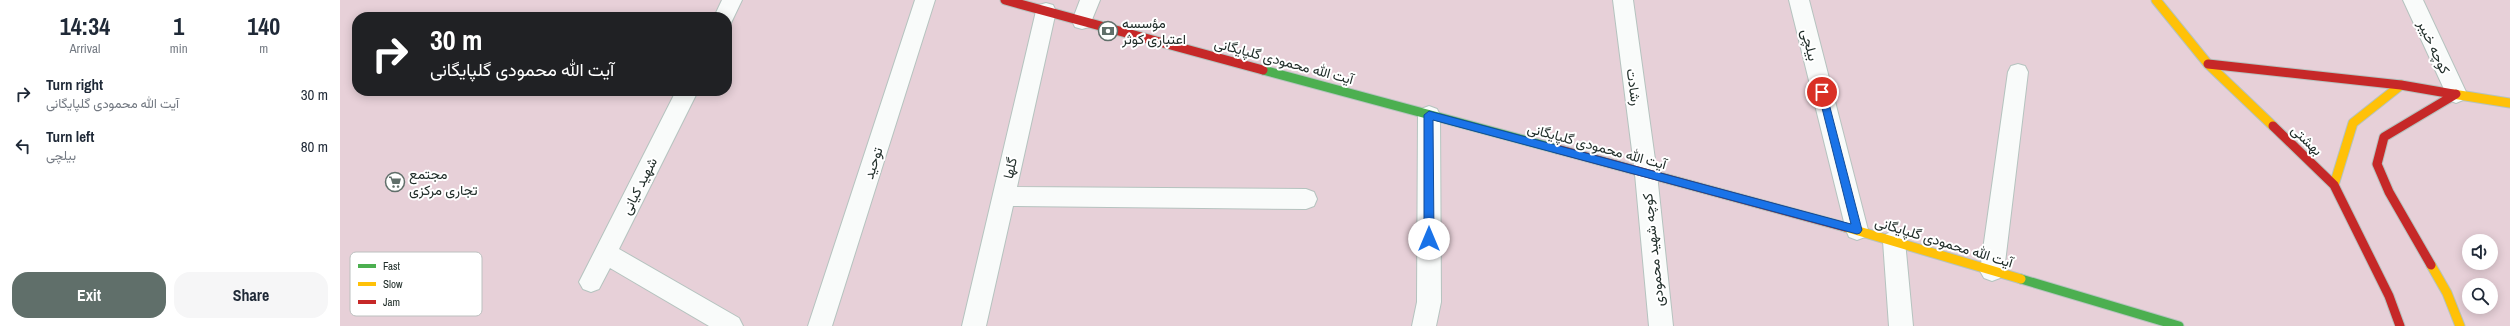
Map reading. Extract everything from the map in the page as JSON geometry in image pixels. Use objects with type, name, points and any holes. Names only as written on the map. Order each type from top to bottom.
[{"type":"main road","name":"آیت الله محمودی گلپایگانی","points":[[1006,0],[1857,230],[2178,326]]},
{"type":"main road","name":"بهشتی","points":[[2156,0],[2208,64],[2334,185],[2389,296],[2400,326]]},
{"type":"main road","points":[[2208,64],[2400,85],[2510,103]]},
{"type":"main road","points":[[2334,185],[2353,123],[2400,85]]},
{"type":"main road","points":[[2456,94],[2384,137],[2377,164],[2389,192],[2447,294],[2460,326]]},
{"type":"street","points":[[726,12],[732,0]]},
{"type":"street","name":"توحید","points":[[820,326],[925,0]]},
{"type":"street","points":[[1082,21],[1090,0]]},
{"type":"street","name":"رشادت","points":[[1623,0],[1646,174]]},
{"type":"street","name":"بیلچی","points":[[1799,0],[1857,230]]},
{"type":"street","name":"کوچه خیبر","points":[[2413,0],[2456,94]]},
{"type":"street","name":"گلها","points":[[974,326],[1046,11]]},
{"type":"street","points":[[1992,271],[2018,72]]},
{"type":"street","name":"شهید کیانی","points":[[591,282],[684,96]]},
{"type":"street","points":[[1424,326],[1429,302],[1429,115]]},
{"type":"street","name":"کوچه شهید محمودی","points":[[1646,174],[1661,326]]},
{"type":"street","points":[[1004,196],[1306,199]]},
{"type":"street","points":[[1894,241],[1901,326]]},
{"type":"street","points":[[605,253],[731,326]]},
{"type":"shaded area","points":[[340,0],[2510,0],[2510,326],[340,326]]},
{"type":"traffic: fast","points":[[1263,70],[1557,149]]},
{"type":"traffic: fast","points":[[2021,279],[2179,326]]},
{"type":"traffic: slow","points":[[2156,0],[2208,64],[2273,126]]},
{"type":"traffic: slow","points":[[2334,185],[2353,123],[2401,85]]},
{"type":"traffic: slow","points":[[2453,94],[2510,103]]},
{"type":"traffic: slow","points":[[1845,227],[2021,279]]},
{"type":"traffic: slow","points":[[2431,265],[2447,293],[2460,326]]},
{"type":"traffic: jam","points":[[1005,0],[1263,70]]},
{"type":"traffic: jam","points":[[2208,64],[2401,85],[2453,94]]},
{"type":"traffic: jam","points":[[2431,265],[2389,192],[2377,164],[2384,137],[2456,94]]},
{"type":"traffic: jam","points":[[2273,126],[2334,185],[2389,296],[2400,326]]},
{"type":"traffic: jam","points":[[1557,149],[1845,227]]},
{"type":"place","name":"مؤسسه اعتباری کوثر","points":[[1108,31]]},
{"type":"place","name":"مجتمع تجاری مرکزی","points":[[395,182]]},
{"type":"route","points":[[1429,239],[1429,115],[1857,230],[1822,92]]}]
